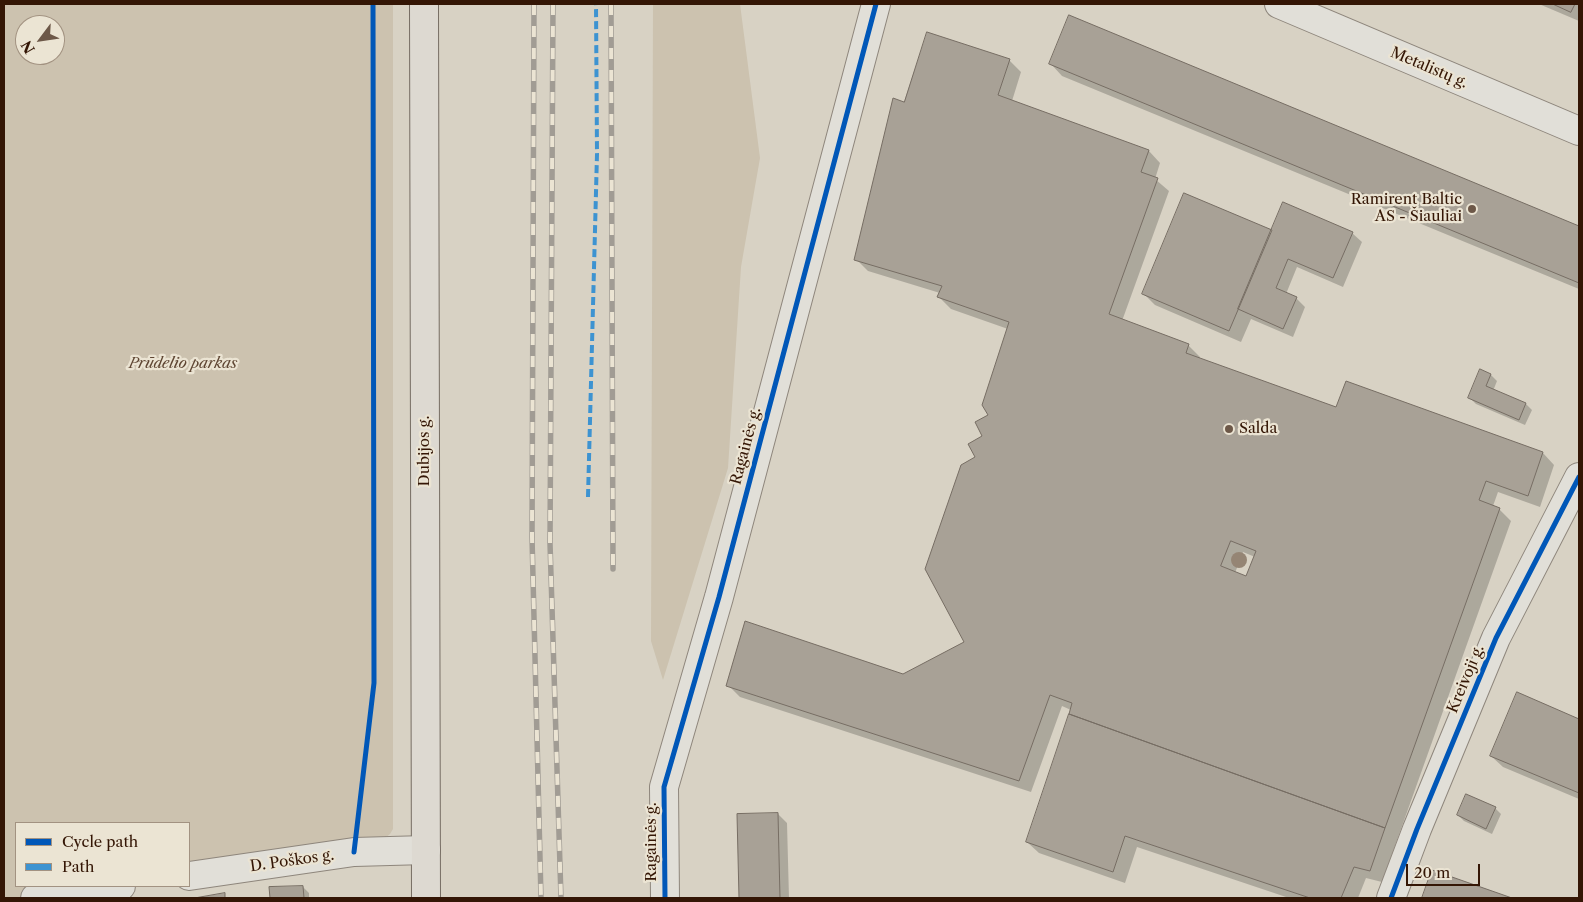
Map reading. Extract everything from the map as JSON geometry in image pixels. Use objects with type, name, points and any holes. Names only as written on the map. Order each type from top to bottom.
[{"type":"main road","name":"Dubijos g.","points":[[424,4],[426,898]]},
{"type":"street","name":"Ragainės g.","points":[[664,898],[664,787],[719,597],[876,4]]},
{"type":"street","name":"Metalistų g.","points":[[1278,4],[1579,131]]},
{"type":"street","name":"Kreivoji g.","points":[[1391,898],[1417,829],[1496,638],[1579,477]]},
{"type":"street","name":"D. Poškos g.","points":[[190,876],[354,852],[426,850]]},
{"type":"street","points":[[35,898],[114,887]]},
{"type":"green space","name":"Prūdelio parkas","points":[[4,4],[393,4],[393,829],[384,839],[190,876],[190,822],[15,822],[15,887],[114,887],[35,898],[4,898]]},
{"type":"green space","points":[[653,4],[740,4],[760,158],[741,267],[728,468],[663,680],[651,641]]},
{"type":"building","points":[[1553,4],[1575,4],[1571,12]]},
{"type":"building","points":[[1069,15],[1579,226],[1579,283],[1049,64]]},
{"type":"building","name":"Salda","points":[[927,32],[1010,59],[998,95],[1149,150],[1141,172],[1158,178],[1109,314],[1189,344],[1186,353],[1336,407],[1346,381],[1543,452],[1528,496],[1486,481],[1479,500],[1500,508],[1385,828],[1069,714],[1072,703],[1050,695],[1019,781],[726,686],[745,621],[903,674],[964,642],[925,569],[961,465],[975,457],[968,444],[982,436],[975,422],[988,415],[982,405],[1009,322],[937,297],[942,286],[854,260],[893,98],[904,102]],"holes":[[[1231,541],[1256,551],[1246,576],[1221,566]]]},
{"type":"building","points":[[1184,193],[1272,230],[1229,331],[1142,294]]},
{"type":"building","points":[[1283,202],[1353,232],[1333,278],[1288,259],[1276,288],[1297,297],[1283,329],[1238,309]]},
{"type":"building","points":[[1480,369],[1491,374],[1486,386],[1526,403],[1519,420],[1468,398]]},
{"type":"building","points":[[1517,692],[1579,719],[1579,793],[1490,756]]},
{"type":"building","points":[[1069,714],[1385,828],[1370,871],[1354,867],[1341,898],[1310,898],[1125,836],[1113,872],[1026,842]]},
{"type":"building","points":[[1466,794],[1496,807],[1486,829],[1457,815]]},
{"type":"building","points":[[778,813],[780,898],[739,898],[737,814]]},
{"type":"building","points":[[1432,870],[1512,898],[1422,898]]},
{"type":"building","points":[[303,886],[304,898],[270,898],[269,887]]},
{"type":"building","points":[[225,893],[225,898],[195,898]]},
{"type":"railway","points":[[534,4],[532,537],[541,898]]},
{"type":"railway","points":[[553,4],[550,543],[561,898]]},
{"type":"railway","points":[[611,4],[613,569]]},
{"type":"marked path","points":[[588,497],[597,154],[596,4]]},
{"type":"cycle path","points":[[354,852],[374,683],[373,4]]},
{"type":"cycle path","points":[[665,898],[664,787],[719,597],[876,4]]},
{"type":"cycle path","points":[[1391,898],[1417,829],[1496,638],[1579,477]]},
{"type":"place","name":"Ramirent Baltic AS - Šiauliai","points":[[1472,209]]},
{"type":"place","name":"Salda","points":[[1229,429]]}]
